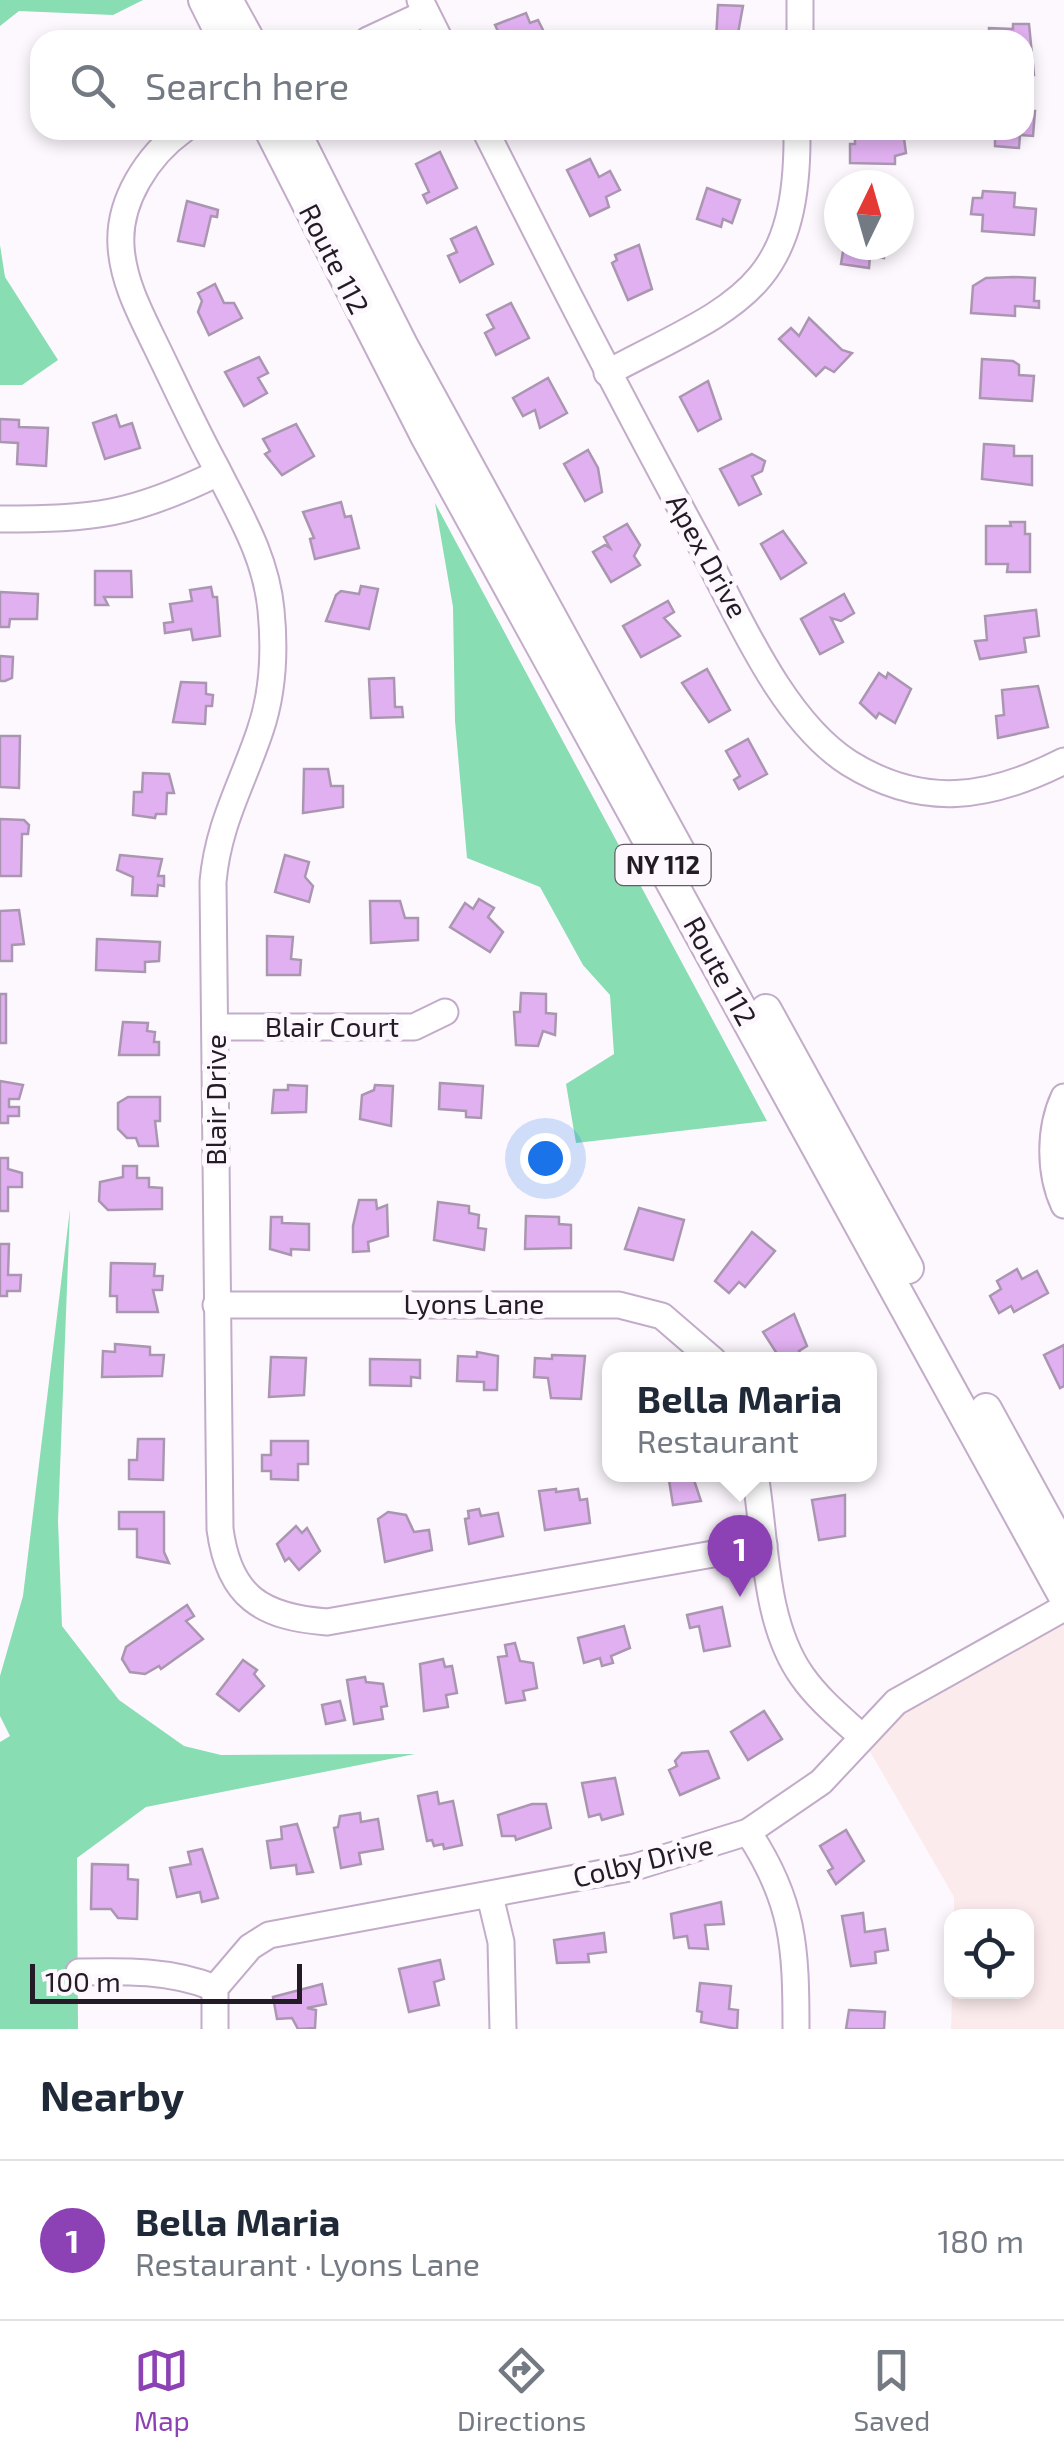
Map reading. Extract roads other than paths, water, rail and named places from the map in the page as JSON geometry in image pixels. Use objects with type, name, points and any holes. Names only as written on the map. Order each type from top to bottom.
[{"type":"main road","points":[[204,0],[219,30]]},
{"type":"main road","points":[[227,0],[243,30]]},
{"type":"main road","name":"Route 112","points":[[275,140],[426,436],[1064,1596]]},
{"type":"main road","name":"Route 112","points":[[299,140],[455,445],[1064,1550]]},
{"type":"street","points":[[800,0],[800,30]]},
{"type":"street","points":[[385,30],[423,7],[435,30]]},
{"type":"street","name":"Blair Drive","points":[[172,140],[150,160],[134,189],[122,221],[120,245],[136,306],[218,473],[243,513],[260,562],[274,639],[262,728],[224,816],[214,862],[216,1305],[224,1562],[264,1610],[292,1619],[362,1618],[764,1545]]},
{"type":"street","name":"Apex Drive","points":[[490,140],[607,374],[798,715],[829,746],[876,776],[904,788],[940,795],[966,796],[1004,786],[1064,762]]},
{"type":"street","points":[[607,374],[720,314],[760,282],[778,254],[792,217],[796,140]]},
{"type":"street","points":[[0,519],[94,517],[134,510],[218,473]]},
{"type":"street","name":"Blair Court","points":[[216,1027],[414,1026],[445,1012]]},
{"type":"street","points":[[1064,1097],[1053,1132],[1056,1181],[1064,1205]]},
{"type":"street","name":"Lyons Lane","points":[[216,1305],[619,1305],[644,1308],[662,1316],[705,1352]]},
{"type":"street","points":[[756,1482],[782,1636],[794,1665],[817,1695],[861,1736]]},
{"type":"street","name":"Colby Drive","points":[[215,1988],[250,1947],[269,1935],[635,1867],[748,1832],[821,1782],[861,1736],[925,1683],[1064,1608]]},
{"type":"street","points":[[748,1832],[786,1902],[796,1946],[796,2029]]},
{"type":"street","points":[[490,1896],[502,1942],[503,2029]]},
{"type":"street","points":[[79,1972],[135,1971],[215,1988],[215,2029]]},
{"type":"place","name":"Bella Maria","points":[[740,1597]]}]
